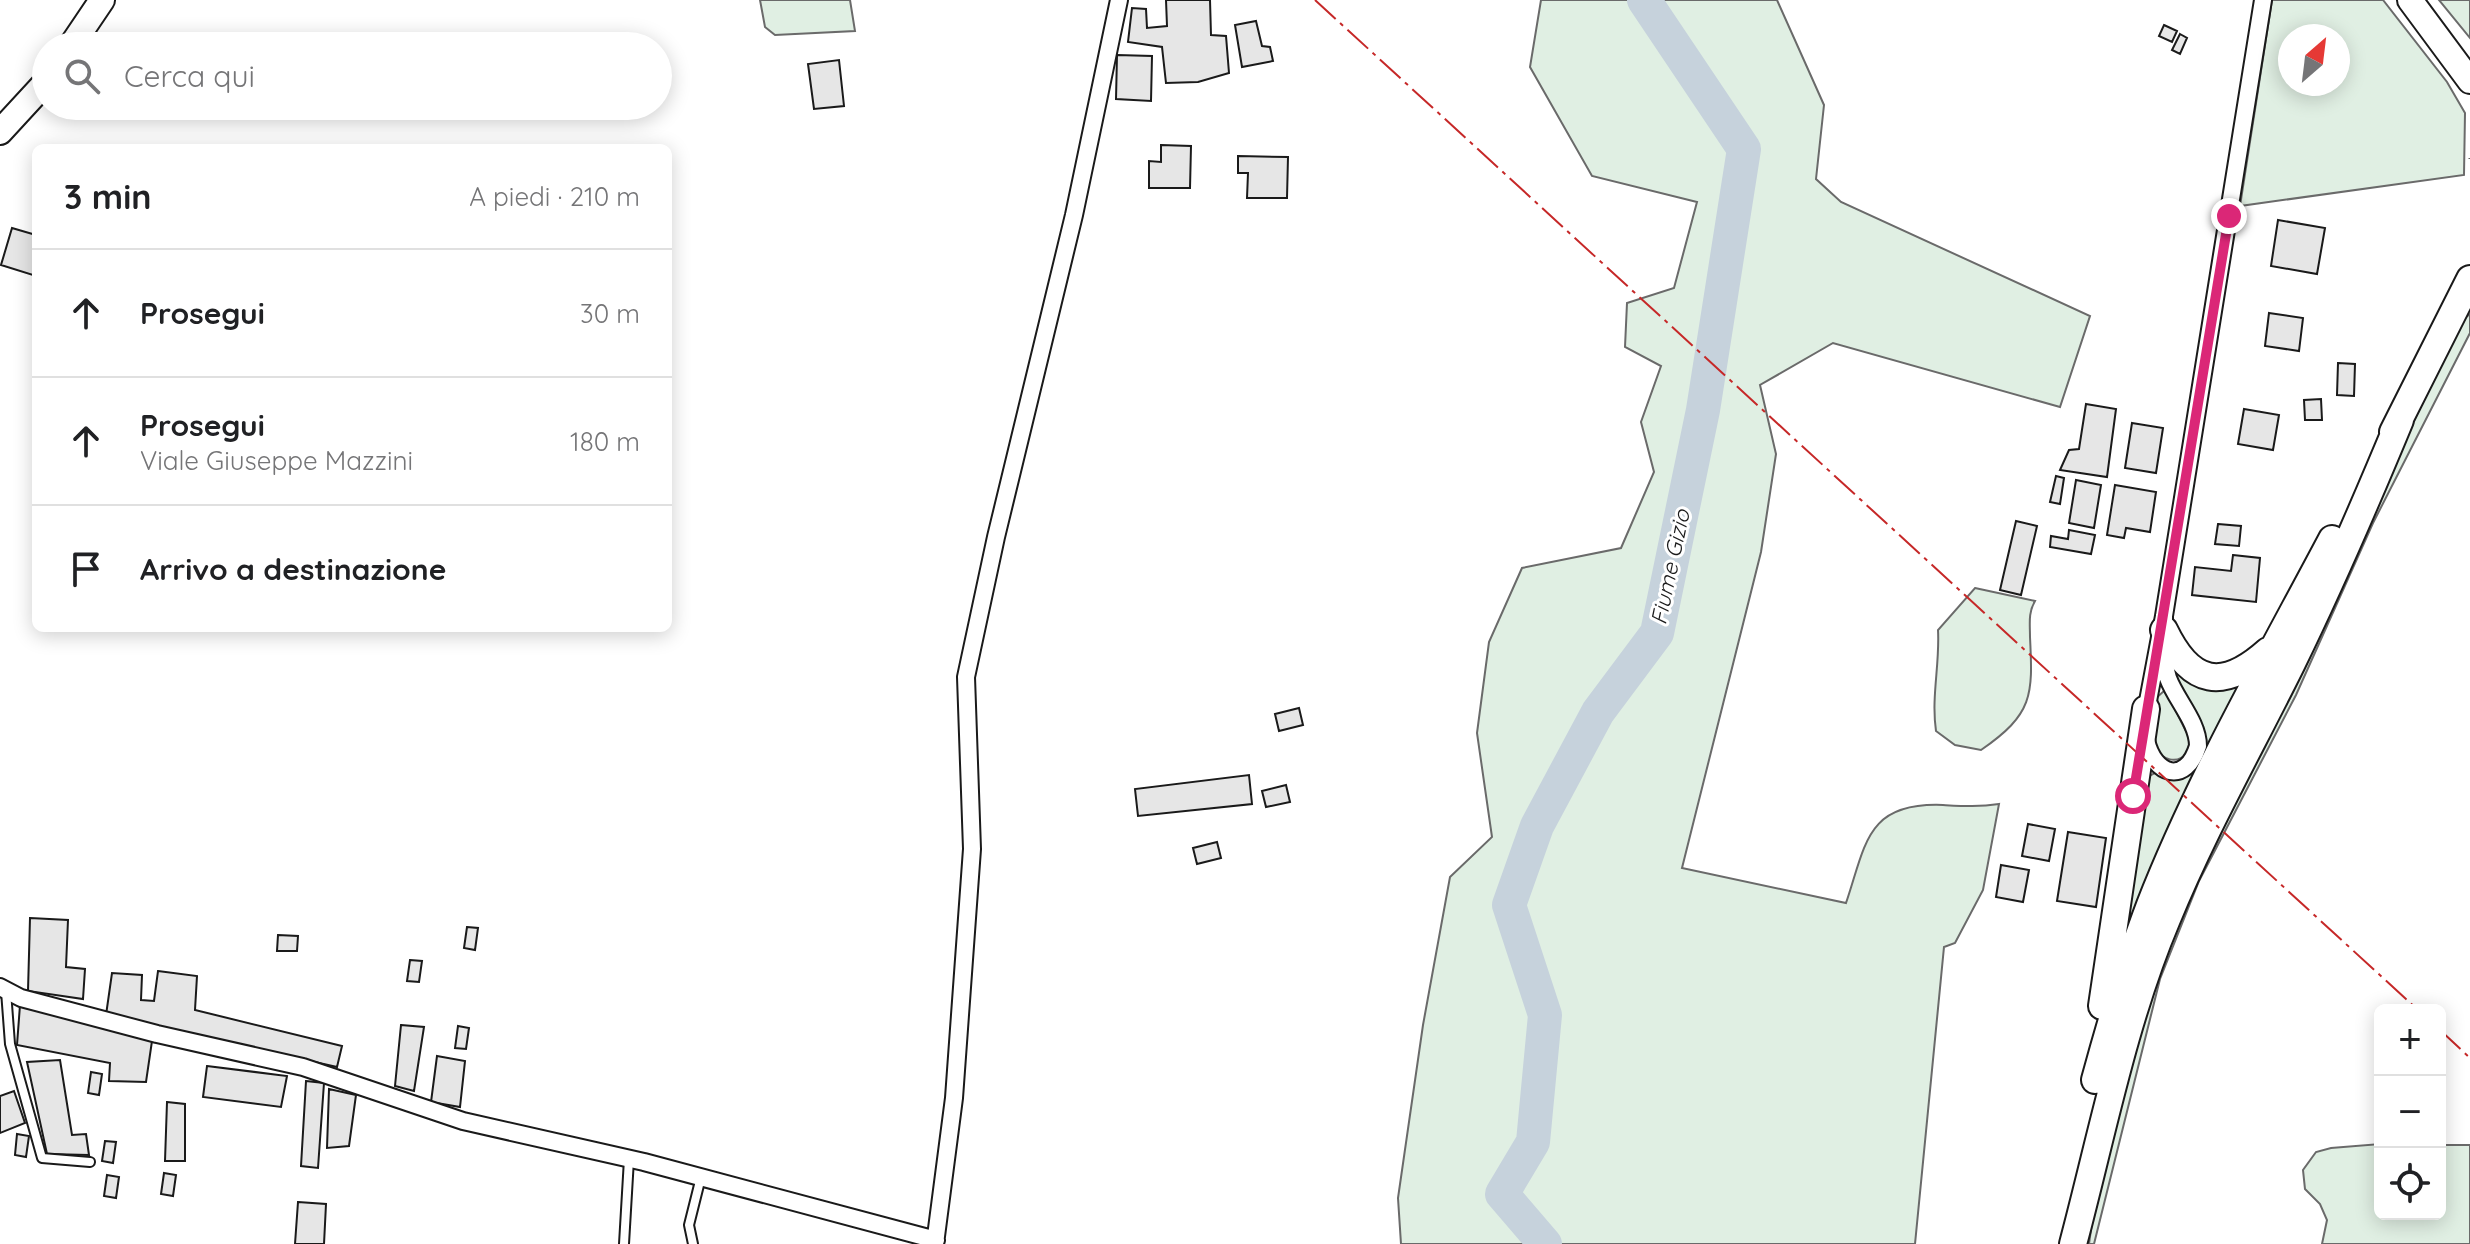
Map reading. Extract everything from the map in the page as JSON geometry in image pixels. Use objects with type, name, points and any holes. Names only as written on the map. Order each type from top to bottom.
[{"type":"main road","points":[[80,32],[102,0]]},
{"type":"main road","points":[[2410,0],[2469,79]]},
{"type":"main road","points":[[0,132],[32,97]]},
{"type":"main road","points":[[2073,1244],[2120,1061],[2144,979],[2166,921],[2330,583],[2400,420],[2470,279]]},
{"type":"main road","points":[[2095,1080],[2127,969],[2162,875],[2277,643],[2342,520],[2400,420]]},
{"type":"main road","points":[[2164,623],[2181,660],[2210,677],[2228,677],[2242,672],[2277,643]]},
{"type":"main road","points":[[2073,1244],[2073,1199],[2095,1080],[2111,942],[2146,709]]},
{"type":"street","points":[[3,988],[21,998],[157,1034],[303,1067],[463,1121],[701,1177],[936,1242],[954,1098],[972,849],[966,677],[996,537],[1074,215],[1119,0]]},
{"type":"street","points":[[2164,623],[2167,675],[2198,741],[2197,752],[2186,766],[2177,771],[2167,771],[2153,761],[2144,733],[2146,709],[2164,623],[2263,0]]},
{"type":"lane","points":[[3,988],[10,1044],[42,1158],[90,1162]]},
{"type":"lane","points":[[624,1244],[629,1159]]},
{"type":"lane","points":[[693,1244],[689,1225],[701,1177]]},
{"type":"green space","points":[[760,0],[850,0],[855,31],[775,35],[765,27]]},
{"type":"green space","points":[[1541,0],[1777,0],[1824,105],[1816,179],[1841,202],[2090,316],[2060,407],[1833,343],[1760,385],[1776,454],[1761,552],[1682,868],[1846,903],[1865,845],[1884,819],[1898,811],[1918,806],[1999,804],[1983,890],[1955,943],[1944,947],[1915,1244],[1401,1244],[1398,1198],[1423,1025],[1450,877],[1492,837],[1477,733],[1489,642],[1522,568],[1621,548],[1654,472],[1641,422],[1661,366],[1625,347],[1627,303],[1674,288],[1697,202],[1592,176],[1530,67]]},
{"type":"green space","points":[[2272,0],[2383,0],[2447,82],[2465,113],[2464,175],[2240,206]]},
{"type":"green space","points":[[2439,0],[2470,0],[2470,38]]},
{"type":"green space","points":[[2470,314],[2470,333],[2373,523],[2296,695],[2199,881],[2160,979],[2094,1244],[2089,1244],[2097,1186],[2153,973],[2461,321]]},
{"type":"green space","points":[[1975,588],[2035,601],[2030,618],[2031,674],[2026,702],[2011,725],[1981,750],[1955,745],[1936,731],[1935,718],[1938,630]]},
{"type":"green space","points":[[2172,672],[2228,683],[2239,690],[2125,937],[2146,778],[2155,773],[2172,778],[2187,774],[2199,762],[2206,745]]},
{"type":"green space","points":[[2165,690],[2191,741],[2188,753],[2174,760],[2161,755],[2154,747],[2154,700]]},
{"type":"green space","points":[[2374,1144],[2374,1220],[2446,1220],[2446,1145],[2470,1145],[2470,1244],[2322,1244],[2327,1220],[2320,1204],[2305,1189],[2303,1170],[2316,1152]]},
{"type":"building","points":[[1166,0],[1210,0],[1211,35],[1226,36],[1229,73],[1198,82],[1166,83],[1162,47],[1128,42],[1132,8],[1146,9],[1147,28],[1167,26]]},
{"type":"building","points":[[1256,21],[1262,46],[1270,47],[1273,61],[1242,67],[1235,25]]},
{"type":"building","points":[[2164,25],[2177,31],[2172,42],[2159,36]]},
{"type":"building","points":[[2180,34],[2187,38],[2180,54],[2172,50]]},
{"type":"building","points":[[1117,55],[1152,56],[1151,101],[1116,99]]},
{"type":"building","points":[[839,60],[844,106],[814,109],[808,64]]},
{"type":"building","points":[[1161,145],[1191,146],[1190,188],[1149,188],[1149,161],[1161,162]]},
{"type":"building","points":[[1238,156],[1288,157],[1287,198],[1247,198],[1248,173],[1238,173]]},
{"type":"building","points":[[2278,220],[2325,228],[2317,274],[2271,266]]},
{"type":"building","points":[[12,228],[32,234],[32,275],[1,265]]},
{"type":"building","points":[[2269,313],[2303,318],[2299,351],[2265,346]]},
{"type":"building","points":[[2338,363],[2355,364],[2354,396],[2337,395]]},
{"type":"building","points":[[2321,399],[2322,420],[2305,420],[2304,400]]},
{"type":"building","points":[[2086,404],[2116,409],[2107,477],[2060,470],[2069,450],[2079,449]]},
{"type":"building","points":[[2244,409],[2279,415],[2273,450],[2238,444]]},
{"type":"building","points":[[2132,423],[2163,428],[2156,473],[2125,468]]},
{"type":"building","points":[[2056,476],[2064,478],[2060,504],[2050,502]]},
{"type":"building","points":[[2076,480],[2101,485],[2094,528],[2069,523]]},
{"type":"building","points":[[2115,485],[2156,492],[2150,532],[2126,528],[2124,538],[2107,535]]},
{"type":"building","points":[[2016,521],[2037,526],[2021,595],[2000,590]]},
{"type":"building","points":[[2218,524],[2241,526],[2239,546],[2215,544]]},
{"type":"building","points":[[2069,530],[2095,535],[2091,554],[2050,547],[2051,536],[2068,539]]},
{"type":"building","points":[[2233,555],[2260,558],[2256,602],[2192,595],[2195,567],[2231,571]]},
{"type":"building","points":[[1299,708],[1303,725],[1279,731],[1275,714]]},
{"type":"building","points":[[1249,775],[1252,804],[1138,816],[1135,789]]},
{"type":"building","points":[[1286,785],[1290,802],[1266,807],[1262,791]]},
{"type":"building","points":[[2028,824],[2055,829],[2049,861],[2022,856]]},
{"type":"building","points":[[2068,832],[2106,838],[2096,907],[2057,901]]},
{"type":"building","points":[[1217,842],[1221,858],[1197,864],[1193,848]]},
{"type":"building","points":[[2001,865],[2029,870],[2023,902],[1996,897]]},
{"type":"building","points":[[30,918],[68,920],[66,967],[85,969],[83,999],[28,991]]},
{"type":"building","points":[[467,927],[478,928],[475,950],[464,948]]},
{"type":"building","points":[[278,935],[298,936],[297,951],[277,951]]},
{"type":"building","points":[[410,960],[422,961],[419,982],[407,981]]},
{"type":"building","points":[[158,971],[197,976],[195,1010],[342,1046],[337,1067],[106,1015],[112,973],[142,975],[141,1000],[154,1001]]},
{"type":"building","points":[[20,1005],[152,1041],[146,1082],[109,1081],[110,1063],[17,1045]]},
{"type":"building","points":[[401,1025],[424,1027],[414,1091],[395,1086]]},
{"type":"building","points":[[458,1026],[469,1028],[466,1049],[455,1048]]},
{"type":"building","points":[[437,1056],[465,1061],[460,1107],[431,1102]]},
{"type":"building","points":[[60,1060],[72,1135],[86,1134],[89,1155],[47,1154],[27,1062]]},
{"type":"building","points":[[207,1066],[287,1076],[281,1107],[203,1097]]},
{"type":"building","points":[[91,1072],[102,1074],[99,1095],[88,1093]]},
{"type":"building","points":[[306,1081],[324,1083],[318,1168],[301,1166]]},
{"type":"building","points":[[329,1089],[356,1095],[349,1146],[327,1148]]},
{"type":"building","points":[[14,1091],[25,1123],[0,1133],[0,1096]]},
{"type":"building","points":[[167,1102],[185,1104],[185,1161],[165,1161]]},
{"type":"building","points":[[17,1134],[29,1136],[26,1157],[15,1155]]},
{"type":"building","points":[[105,1141],[116,1142],[113,1163],[102,1161]]},
{"type":"building","points":[[164,1173],[176,1175],[173,1196],[161,1194]]},
{"type":"building","points":[[107,1175],[119,1177],[116,1198],[104,1196]]},
{"type":"building","points":[[298,1202],[326,1204],[324,1244],[295,1244]]},
{"type":"waterway","name":"Fiume Gizio","points":[[1545,1244],[1502,1194],[1533,1142],[1545,1015],[1509,905],[1537,826],[1598,712],[1657,633],[1703,410],[1744,149],[1644,0]]},
{"type":"power","points":[[1315,0],[2411,1004]]},
{"type":"power","points":[[2446,1036],[2470,1058]]},
{"type":"route","points":[[2133,796],[2229,216]]}]
